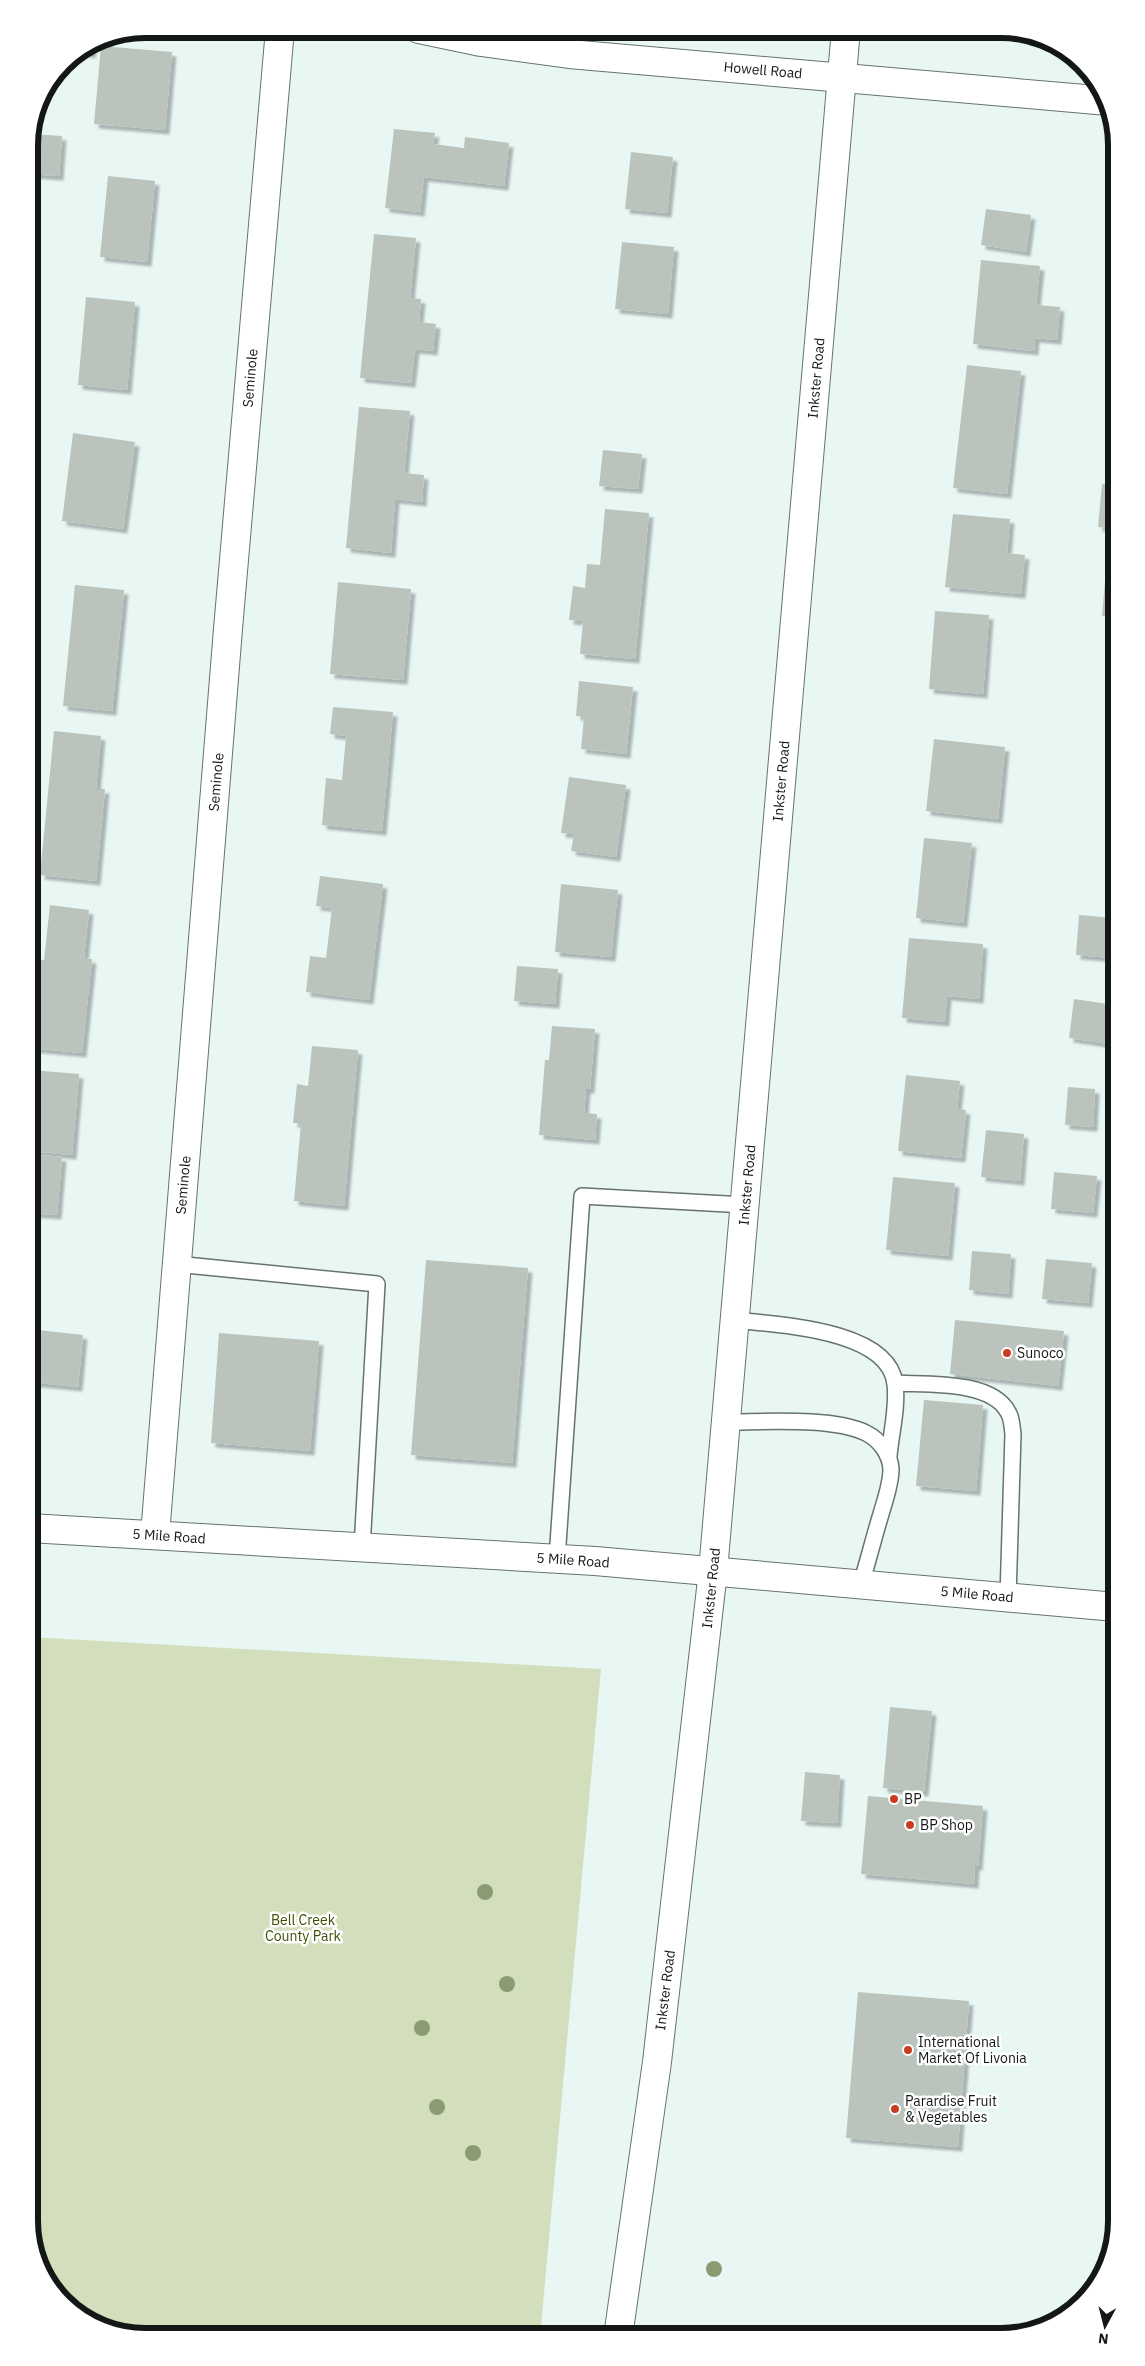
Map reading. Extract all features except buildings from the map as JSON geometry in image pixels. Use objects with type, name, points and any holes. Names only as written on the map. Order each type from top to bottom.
[{"type":"main road","name":"Seminole","points":[[155,1535],[279,38]]},
{"type":"main road","name":"Howell Road","points":[[462,38],[569,54],[1098,101]]},
{"type":"main road","name":"Inkster Road","points":[[619,2328],[657,2062],[713,1571],[845,38]]},
{"type":"main road","name":"5 Mile Road","points":[[38,1528],[557,1559],[1108,1606]]},
{"type":"lane","points":[[557,1559],[582,1196],[745,1206]]},
{"type":"lane","points":[[176,1264],[377,1284],[362,1548]]},
{"type":"lane","points":[[735,1320],[798,1328],[856,1341],[874,1350],[887,1362],[896,1383],[889,1456],[891,1471],[889,1487],[861,1584]]},
{"type":"lane","points":[[896,1383],[981,1390],[999,1400],[1009,1413],[1013,1434],[1008,1597]]},
{"type":"lane","points":[[726,1422],[816,1423],[847,1427],[867,1433],[879,1443],[889,1456]]},
{"type":"green space","name":"Bell Creek County Park","points":[[38,1638],[601,1669],[541,2328],[138,2328],[110,2323],[79,2306],[60,2287],[52,2275],[43,2256],[38,2235]]},
{"type":"place","name":"Sunoco","points":[[1007,1353]]},
{"type":"place","name":"BP","points":[[894,1799]]},
{"type":"place","name":"BP Shop","points":[[910,1825]]},
{"type":"place","name":"International Market Of Livonia","points":[[908,2050]]},
{"type":"place","name":"Parardise Fruit & Vegetables","points":[[895,2109]]}]
